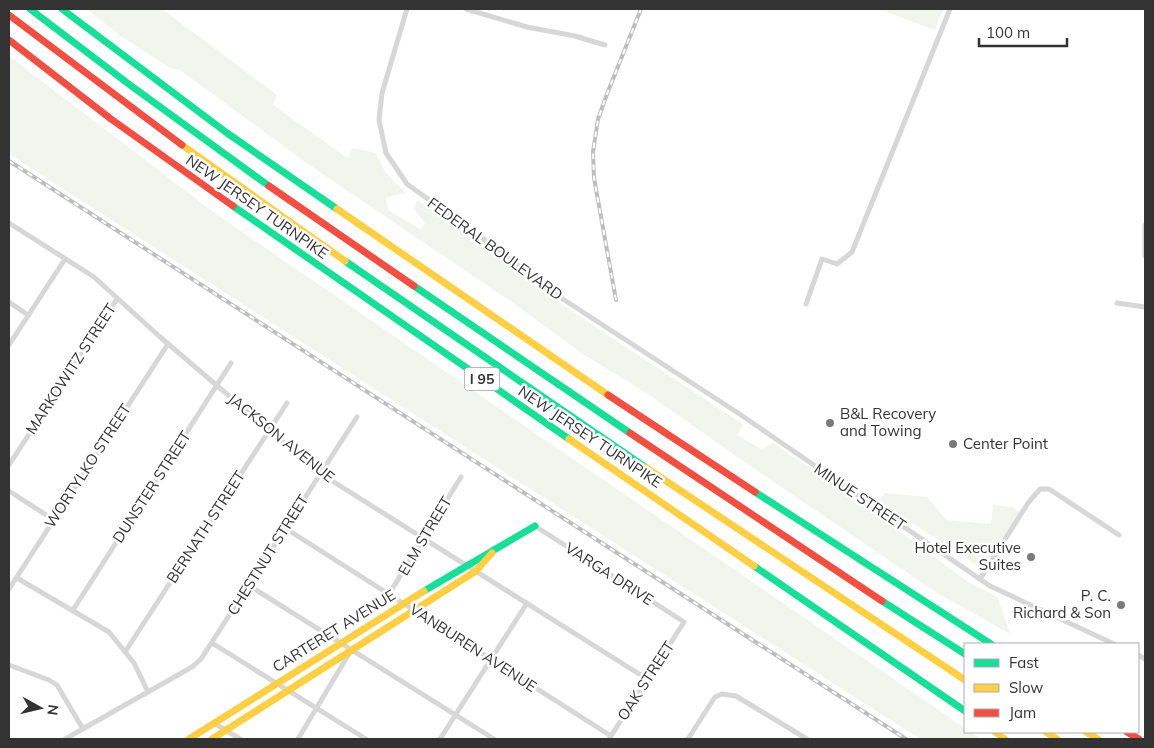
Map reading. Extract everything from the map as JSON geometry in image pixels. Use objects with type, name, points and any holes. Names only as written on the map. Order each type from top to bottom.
[{"type":"main road","name":"NEW JERSEY TURNPIKE","points":[[30,9],[141,94],[290,202],[684,471],[964,653]]},
{"type":"main road","points":[[62,9],[228,133],[633,413],[699,458],[988,643]]},
{"type":"main road","name":"NEW JERSEY TURNPIKE","points":[[9,15],[122,103],[288,222],[798,572],[964,679]]},
{"type":"main road","name":"NEW JERSEY TURNPIKE","points":[[9,40],[126,130],[270,233],[964,710]]},
{"type":"main road","name":"CARTERET AVENUE","points":[[189,739],[404,603],[535,526]]},
{"type":"main road","name":"CARTERET AVENUE","points":[[212,739],[476,571],[496,549]]},
{"type":"street","name":"FEDERAL BOULEVARD","points":[[407,9],[382,93],[379,113],[380,134],[386,153],[402,178],[414,190],[492,245],[552,292],[741,415]]},
{"type":"street","points":[[466,9],[527,27],[575,36],[605,45]]},
{"type":"street","points":[[806,304],[822,259],[837,264],[852,252],[950,9]]},
{"type":"street","name":"JACKSON AVENUE","points":[[9,223],[94,277],[168,344],[320,473],[647,678]]},
{"type":"street","points":[[1145,225],[1145,256]]},
{"type":"street","points":[[9,345],[65,259]]},
{"type":"street","name":"MARKOWITZ STREET","points":[[9,465],[117,299]]},
{"type":"street","points":[[9,302],[28,315]]},
{"type":"street","points":[[1117,303],[1145,307]]},
{"type":"street","name":"WORTYLKO STREET","points":[[9,589],[168,344]]},
{"type":"street","name":"DUNSTER STREET","points":[[73,610],[231,363]]},
{"type":"street","name":"BERNATH STREET","points":[[125,652],[287,403]]},
{"type":"street","name":"MINUE STREET","points":[[741,415],[990,586],[1112,643]]},
{"type":"street","name":"CHESTNUT STREET","points":[[64,739],[192,667],[201,659],[357,417]]},
{"type":"street","name":"ELM STREET","points":[[389,594],[461,477]]},
{"type":"street","points":[[980,579],[1028,503],[1042,489],[1049,489],[1118,535]]},
{"type":"street","points":[[9,491],[54,520]]},
{"type":"street","name":"VARGA DRIVE","points":[[535,526],[684,622]]},
{"type":"street","name":"VANBUREN AVENUE","points":[[285,528],[404,603],[610,738]]},
{"type":"street","points":[[17,578],[109,632],[134,663],[148,692]]},
{"type":"street","points":[[248,585],[340,645],[494,739]]},
{"type":"street","points":[[440,739],[527,603]]},
{"type":"street","name":"OAK STREET","points":[[610,738],[684,622]]},
{"type":"street","points":[[212,643],[366,739]]},
{"type":"street","points":[[298,739],[350,651]]},
{"type":"street","points":[[9,665],[49,680],[57,685],[83,729]]},
{"type":"street","points":[[688,739],[716,696],[722,694],[736,696],[807,739]]},
{"type":"street","points":[[214,723],[240,739]]},
{"type":"shaded area","points":[[87,9],[162,9],[277,95],[273,105],[347,158],[353,148],[376,153],[385,172],[406,193],[386,197],[388,210],[421,230],[425,223],[414,209],[417,200],[471,236],[544,293],[744,425],[737,435],[762,450],[773,443],[869,509],[968,582],[997,597],[1010,634],[939,594],[648,394],[583,354],[516,305],[308,164],[180,70],[170,68],[119,35]]},
{"type":"shaded area","points":[[879,9],[943,9],[935,30]]},
{"type":"shaded area","points":[[9,56],[216,214],[964,727],[964,733],[973,733],[982,739],[920,739],[9,154]]},
{"type":"shaded area","points":[[885,493],[927,497],[946,520],[991,524],[993,505],[1012,507],[1022,515],[981,568],[879,501]]},
{"type":"railway","points":[[616,300],[594,178],[593,152],[598,119],[641,9]]},
{"type":"railway","points":[[9,161],[906,739]]},
{"type":"traffic: fast","points":[[30,9],[130,85],[269,186]]},
{"type":"traffic: fast","points":[[62,9],[227,133],[337,209]]},
{"type":"traffic: fast","points":[[233,206],[569,439]]},
{"type":"traffic: fast","points":[[345,261],[645,467]]},
{"type":"traffic: fast","points":[[414,286],[630,433]]},
{"type":"traffic: fast","points":[[755,492],[989,643]]},
{"type":"traffic: fast","points":[[424,591],[535,526]]},
{"type":"traffic: fast","points":[[754,566],[964,710]]},
{"type":"traffic: fast","points":[[882,601],[964,653]]},
{"type":"traffic: slow","points":[[182,145],[345,261]]},
{"type":"traffic: slow","points":[[337,209],[608,395]]},
{"type":"traffic: slow","points":[[569,439],[754,566]]},
{"type":"traffic: slow","points":[[645,467],[964,679]]},
{"type":"traffic: slow","points":[[212,739],[476,571],[492,553]]},
{"type":"traffic: slow","points":[[189,739],[424,591]]},
{"type":"traffic: slow","points":[[996,733],[1005,739]]},
{"type":"traffic: slow","points":[[1048,733],[1057,739]]},
{"type":"traffic: slow","points":[[1088,733],[1098,739]]},
{"type":"traffic: jam","points":[[9,15],[182,145]]},
{"type":"traffic: jam","points":[[9,40],[111,119],[233,206]]},
{"type":"traffic: jam","points":[[269,186],[414,286]]},
{"type":"traffic: jam","points":[[608,395],[755,492]]},
{"type":"traffic: jam","points":[[630,433],[882,601]]},
{"type":"traffic: jam","points":[[1129,733],[1139,739]]},
{"type":"place","name":"B&L Recovery and Towing","points":[[830,423]]},
{"type":"place","name":"Center Point","points":[[953,444]]},
{"type":"place","name":"Hotel Executive Suites","points":[[1031,557]]},
{"type":"place","name":"P. C. Richard & Son","points":[[1121,605]]}]
